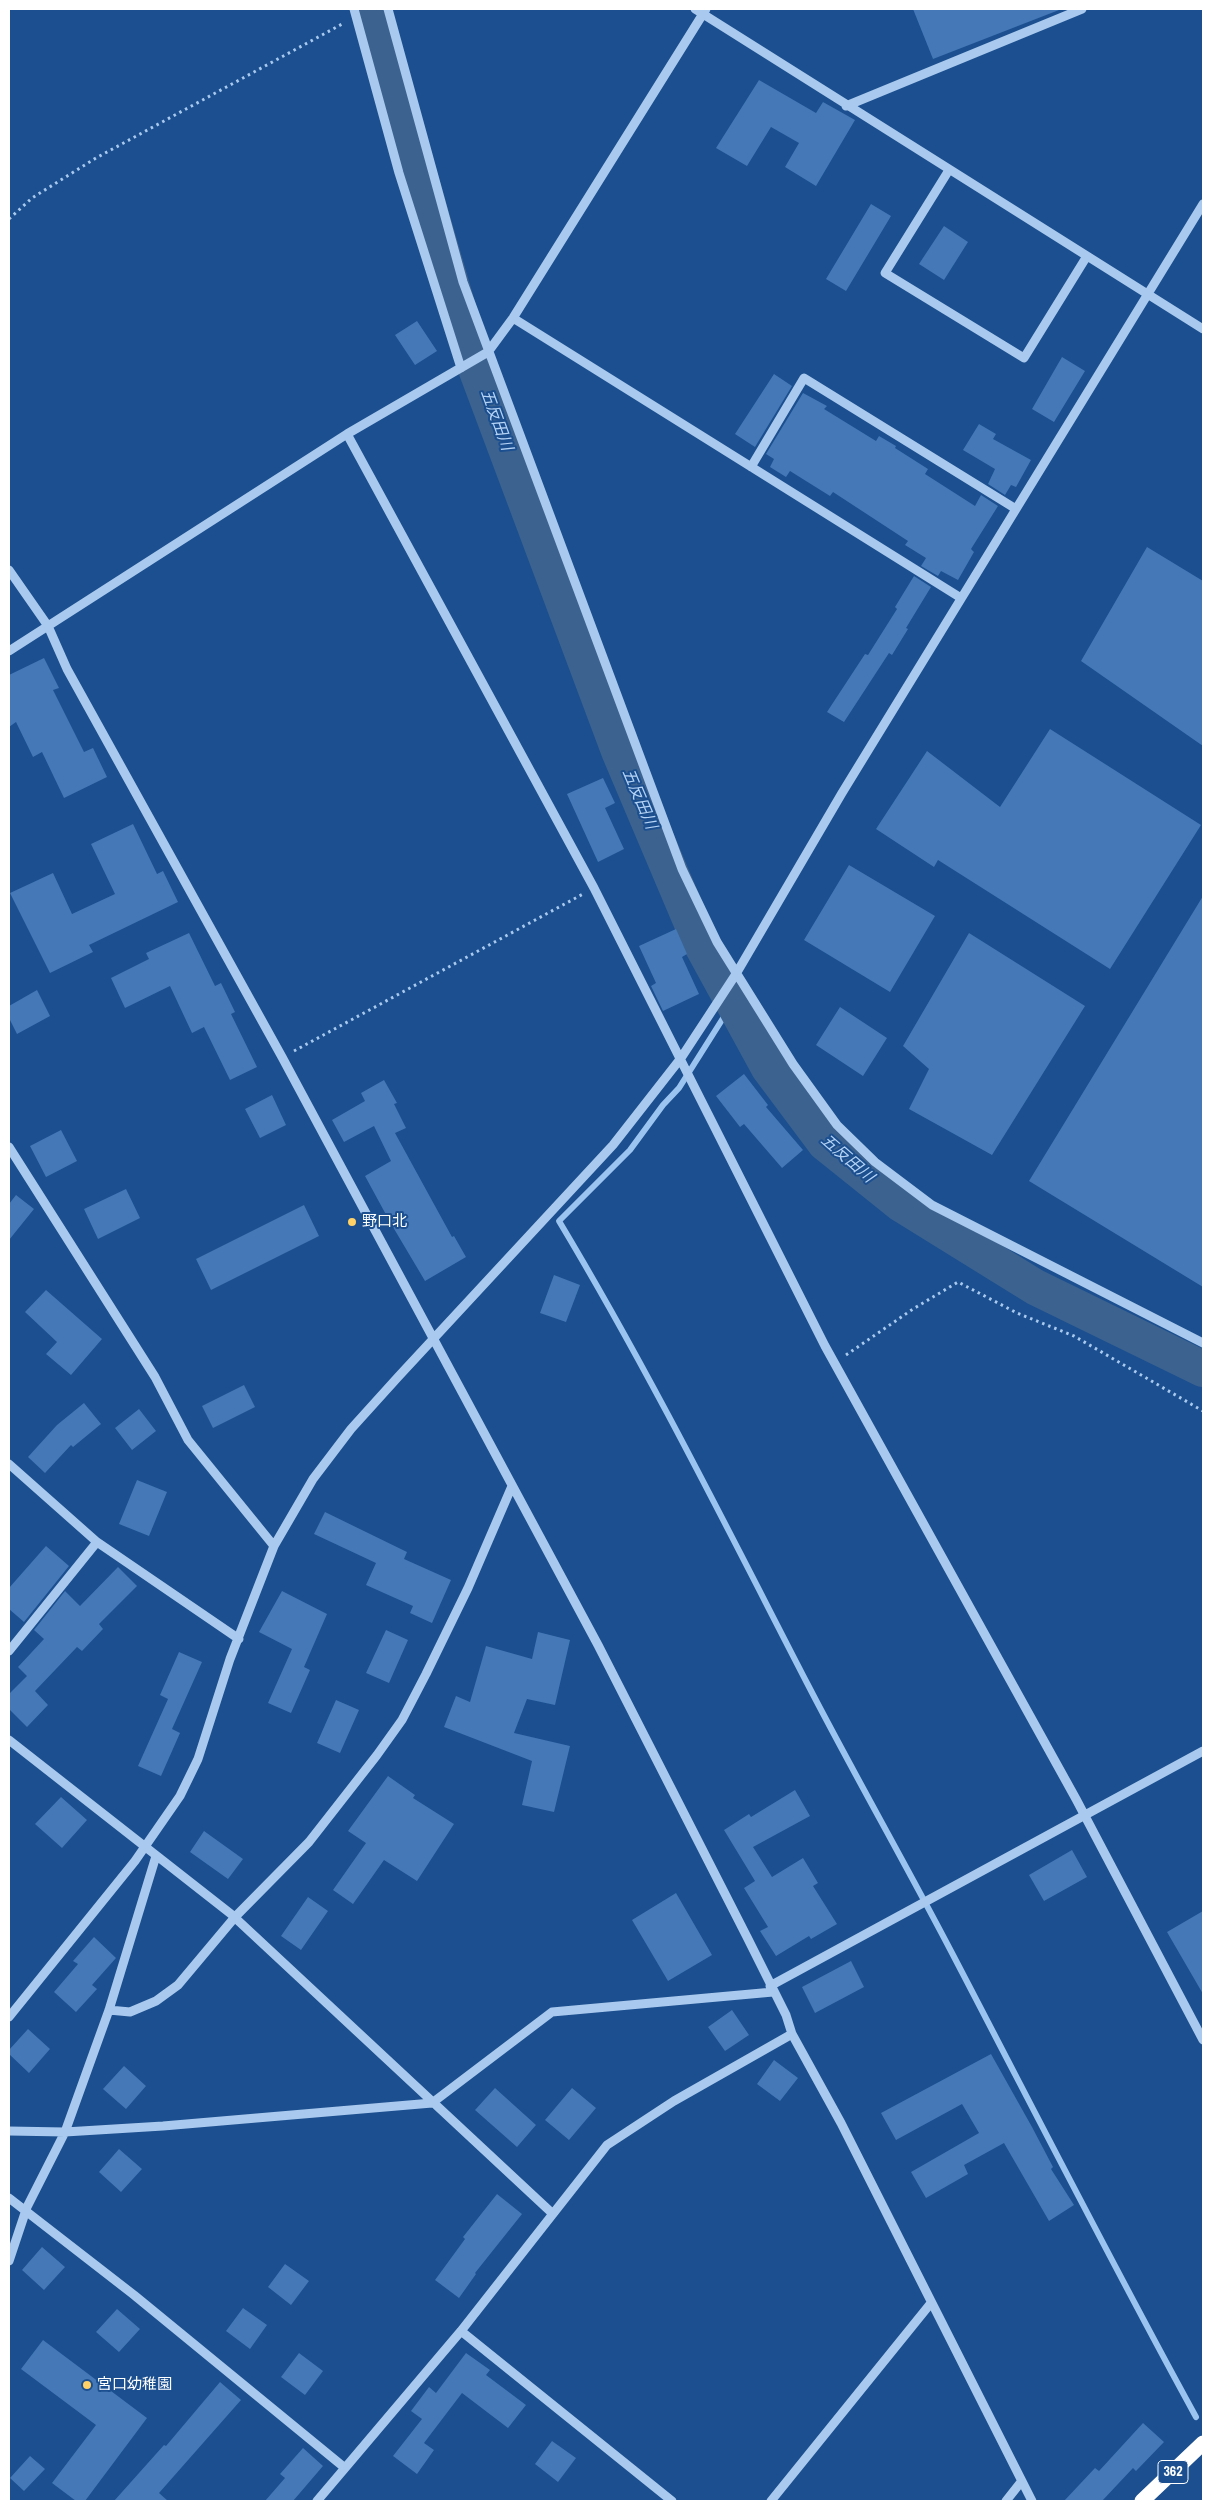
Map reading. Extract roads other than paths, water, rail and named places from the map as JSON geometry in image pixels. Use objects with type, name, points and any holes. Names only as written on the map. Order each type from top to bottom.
[{"type":"highway","name":"362","points":[[1142,2501],[1203,2443]]},
{"type":"street","points":[[388,9],[463,282],[487,352],[682,869],[717,942],[736,974],[793,1064],[837,1125],[875,1162],[932,1205],[1203,1343]]},
{"type":"street","points":[[694,9],[704,11],[846,106],[1203,329]]},
{"type":"street","points":[[846,106],[1082,9]]},
{"type":"street","points":[[9,651],[347,434],[487,352],[512,318],[704,11]]},
{"type":"street","points":[[355,13],[399,173],[462,367]]},
{"type":"street","points":[[949,170],[885,274],[1024,358],[1087,256]]},
{"type":"street","points":[[9,2017],[174,1807],[198,1759],[230,1659],[274,1546],[313,1479],[351,1429],[614,1145],[681,1058],[729,981],[736,974],[842,793],[1203,204]]},
{"type":"street","points":[[512,318],[961,598]]},
{"type":"street","points":[[750,467],[804,378],[1016,509]]},
{"type":"street","points":[[347,434],[594,888],[835,1363],[1085,1815],[1203,2040]]},
{"type":"street","points":[[9,570],[48,626],[67,669],[282,1057],[598,1645],[786,2015],[792,2034],[841,2123],[1032,2501]]},
{"type":"street","points":[[9,1147],[155,1377],[188,1440],[274,1546]]},
{"type":"street","points":[[9,1464],[98,1542],[239,1639]]},
{"type":"street","points":[[109,2010],[130,2012],[156,2001],[178,1985],[235,1918],[309,1842],[402,1720],[468,1588],[512,1486]]},
{"type":"street","points":[[9,1651],[98,1542]]},
{"type":"street","points":[[9,1740],[235,1918],[553,2214]]},
{"type":"street","points":[[9,2132],[65,2132],[432,2103],[552,2012],[772,1989],[913,1908],[1203,1751]]},
{"type":"street","points":[[9,2261],[26,2210],[65,2132],[109,2010],[156,1856]]},
{"type":"street","points":[[317,2501],[461,2330],[607,2145],[674,2101],[792,2034]]},
{"type":"street","points":[[9,2198],[134,2295],[345,2468]]},
{"type":"street","points":[[771,2501],[931,2303]]},
{"type":"street","points":[[461,2330],[672,2501]]},
{"type":"street","points":[[1006,2501],[1021,2482]]},
{"type":"waterway","name":"五反田川","points":[[371,9],[475,366],[619,751],[699,940],[769,1068],[825,1143],[901,1204],[1035,1287],[1203,1369]]},
{"type":"waterway","points":[[732,1004],[679,1088],[663,1105],[630,1150],[559,1221],[656,1392],[825,1717],[934,1919],[1103,2244],[1196,2417]]},
{"type":"place","name":"野口北","points":[[352,1222]]},
{"type":"place","name":"宮口幼稚園","points":[[87,2385]]}]
